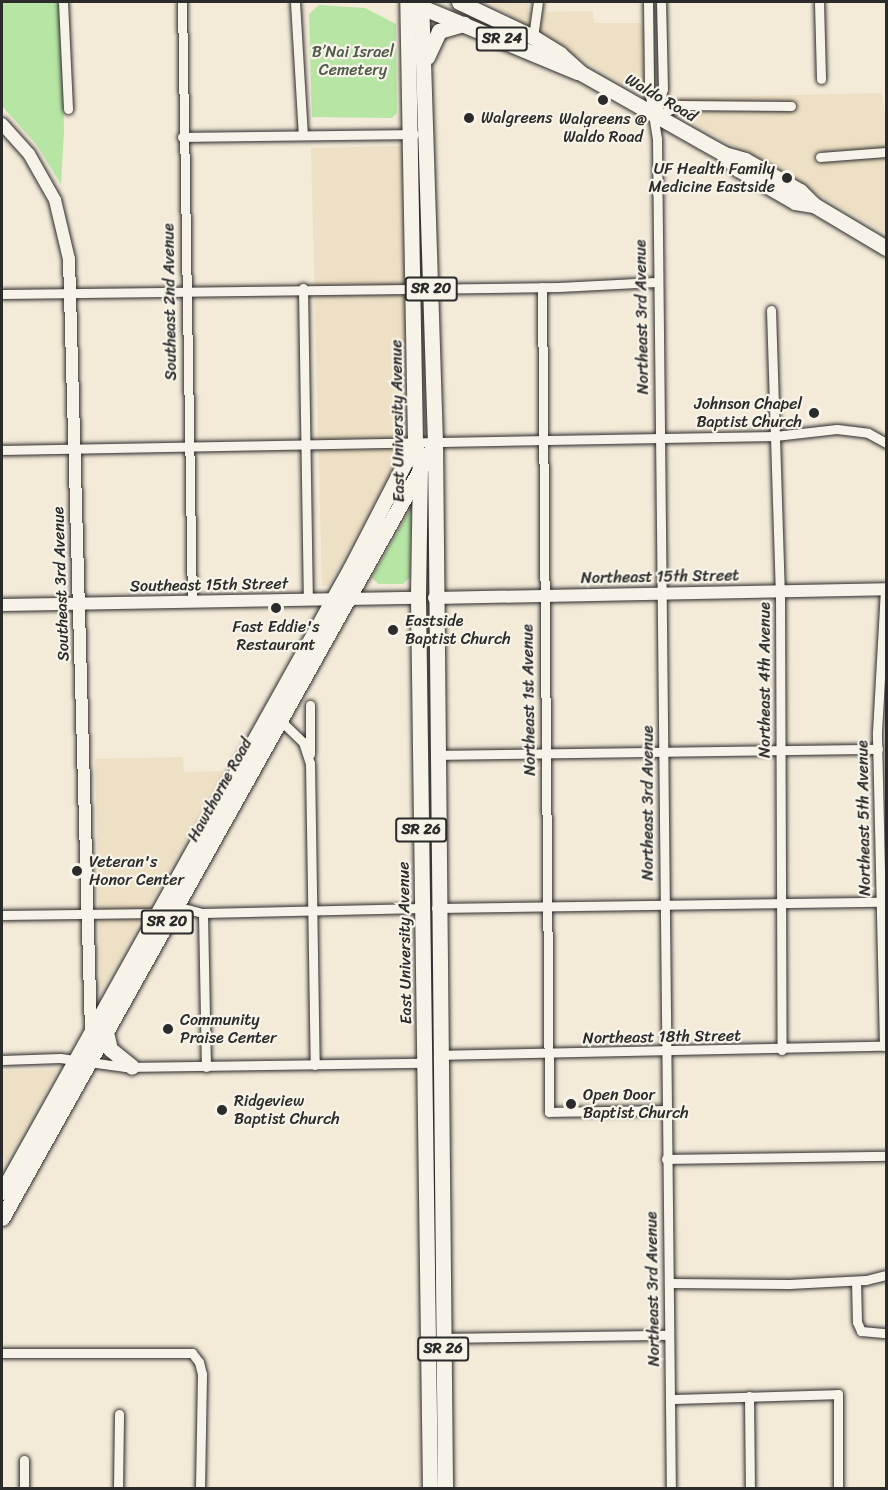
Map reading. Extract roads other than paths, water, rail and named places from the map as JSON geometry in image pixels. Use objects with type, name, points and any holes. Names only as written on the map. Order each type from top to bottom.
[{"type":"main road","name":"Waldo Road","points":[[459,2],[533,37],[560,54],[581,74]]},
{"type":"main road","name":"Waldo Road","points":[[412,3],[466,24],[555,66],[581,74],[724,154],[748,175],[795,202],[814,205],[886,248]]},
{"type":"main road","name":"East University Avenue","points":[[412,3],[424,69],[435,443],[434,598],[428,755],[435,1338],[430,1488]]},
{"type":"main road","name":"East University Avenue","points":[[412,3],[409,134],[415,443],[420,468],[418,598],[428,755]]},
{"type":"main road","points":[[424,69],[429,46],[439,31],[452,24],[466,24]]},
{"type":"main road","name":"Hawthorne Road","points":[[340,599],[415,443]]},
{"type":"main road","name":"Hawthorne Road","points":[[98,1031],[176,906],[275,716],[340,599],[435,443]]},
{"type":"main road","points":[[418,598],[434,598]]},
{"type":"main road","name":"Hawthorne Road","points":[[2,1218],[157,913],[275,716]]},
{"type":"main road","points":[[98,1031],[110,1049],[132,1067]]},
{"type":"main road","name":"Hawthorne Road","points":[[2,1192],[82,1060]]},
{"type":"main road","name":"East University Avenue","points":[[435,1338],[445,1488]]},
{"type":"street","points":[[63,2],[68,109]]},
{"type":"street","name":"Southeast 2nd Avenue","points":[[182,2],[184,290],[192,602]]},
{"type":"street","points":[[295,2],[303,135]]},
{"type":"street","points":[[533,37],[538,2]]},
{"type":"street","name":"Northeast 3rd Avenue","points":[[648,2],[649,89],[656,117],[659,594],[663,750],[663,1052],[671,1488]]},
{"type":"street","name":"Northeast 3rd Avenue","points":[[656,117],[663,89],[662,2]]},
{"type":"street","points":[[819,2],[821,79]]},
{"type":"street","points":[[649,35],[662,35]]},
{"type":"street","points":[[656,117],[680,105],[791,106]]},
{"type":"street","name":"Southeast 3rd Avenue","points":[[2,124],[29,154],[55,200],[65,233],[71,292],[88,914],[98,1031]]},
{"type":"street","points":[[182,137],[426,134]]},
{"type":"street","points":[[820,157],[886,152]]},
{"type":"street","points":[[2,294],[303,288],[542,287],[656,282]]},
{"type":"street","name":"Northeast 1st Avenue","points":[[542,287],[545,596],[542,661],[549,1112],[665,1110]]},
{"type":"street","points":[[303,288],[308,600]]},
{"type":"street","name":"Northeast 4th Avenue","points":[[771,310],[780,591],[782,1050]]},
{"type":"street","points":[[2,450],[189,445],[658,439],[775,436],[837,429],[868,432],[886,443]]},
{"type":"street","name":"Northeast 15th Street","points":[[434,598],[886,590]]},
{"type":"street","name":"Northeast 5th Avenue","points":[[885,1046],[884,932],[880,903],[883,819],[878,749],[884,701],[886,590]]},
{"type":"street","name":"Southeast 15th Street","points":[[2,605],[418,598]]},
{"type":"street","points":[[310,705],[315,1065]]},
{"type":"street","points":[[275,716],[303,742],[310,763]]},
{"type":"street","points":[[428,755],[663,750],[878,749]]},
{"type":"street","points":[[176,906],[203,913],[880,903]]},
{"type":"street","points":[[2,915],[157,913]]},
{"type":"street","points":[[203,913],[206,1067]]},
{"type":"street","name":"Northeast 18th Street","points":[[2,1060],[82,1060],[132,1067],[206,1067],[315,1065],[547,1054],[885,1046]]},
{"type":"street","points":[[666,1159],[886,1156]]},
{"type":"street","points":[[669,1283],[856,1281],[886,1275]]},
{"type":"street","points":[[856,1281],[857,1323],[861,1331],[886,1333]]},
{"type":"street","points":[[435,1338],[669,1335]]},
{"type":"street","points":[[2,1353],[168,1350],[192,1353],[199,1362],[202,1374],[200,1488]]},
{"type":"street","points":[[670,1399],[838,1394],[838,1488]]},
{"type":"street","points":[[749,1396],[750,1488]]},
{"type":"street","points":[[118,1488],[119,1414]]},
{"type":"street","points":[[24,1460],[24,1488]]},
{"type":"place","name":"Walgreens @ Waldo Road","points":[[603,100]]},
{"type":"place","name":"Walgreens","points":[[469,118]]},
{"type":"place","name":"UF Health Family Medicine Eastside","points":[[787,178]]},
{"type":"place","name":"Johnson Chapel Baptist Church","points":[[814,413]]},
{"type":"place","name":"Fast Eddie's Restaurant","points":[[276,608]]},
{"type":"place","name":"Eastside Baptist Church","points":[[393,630]]},
{"type":"place","name":"Veteran's Honor Center","points":[[77,871]]},
{"type":"place","name":"Community Praise Center","points":[[168,1029]]},
{"type":"place","name":"Open Door Baptist Church","points":[[571,1104]]},
{"type":"place","name":"Ridgeview Baptist Church","points":[[222,1110]]},
{"type":"park label","name":"B’Nai Israel Cemetery","points":[[353,61]]}]
